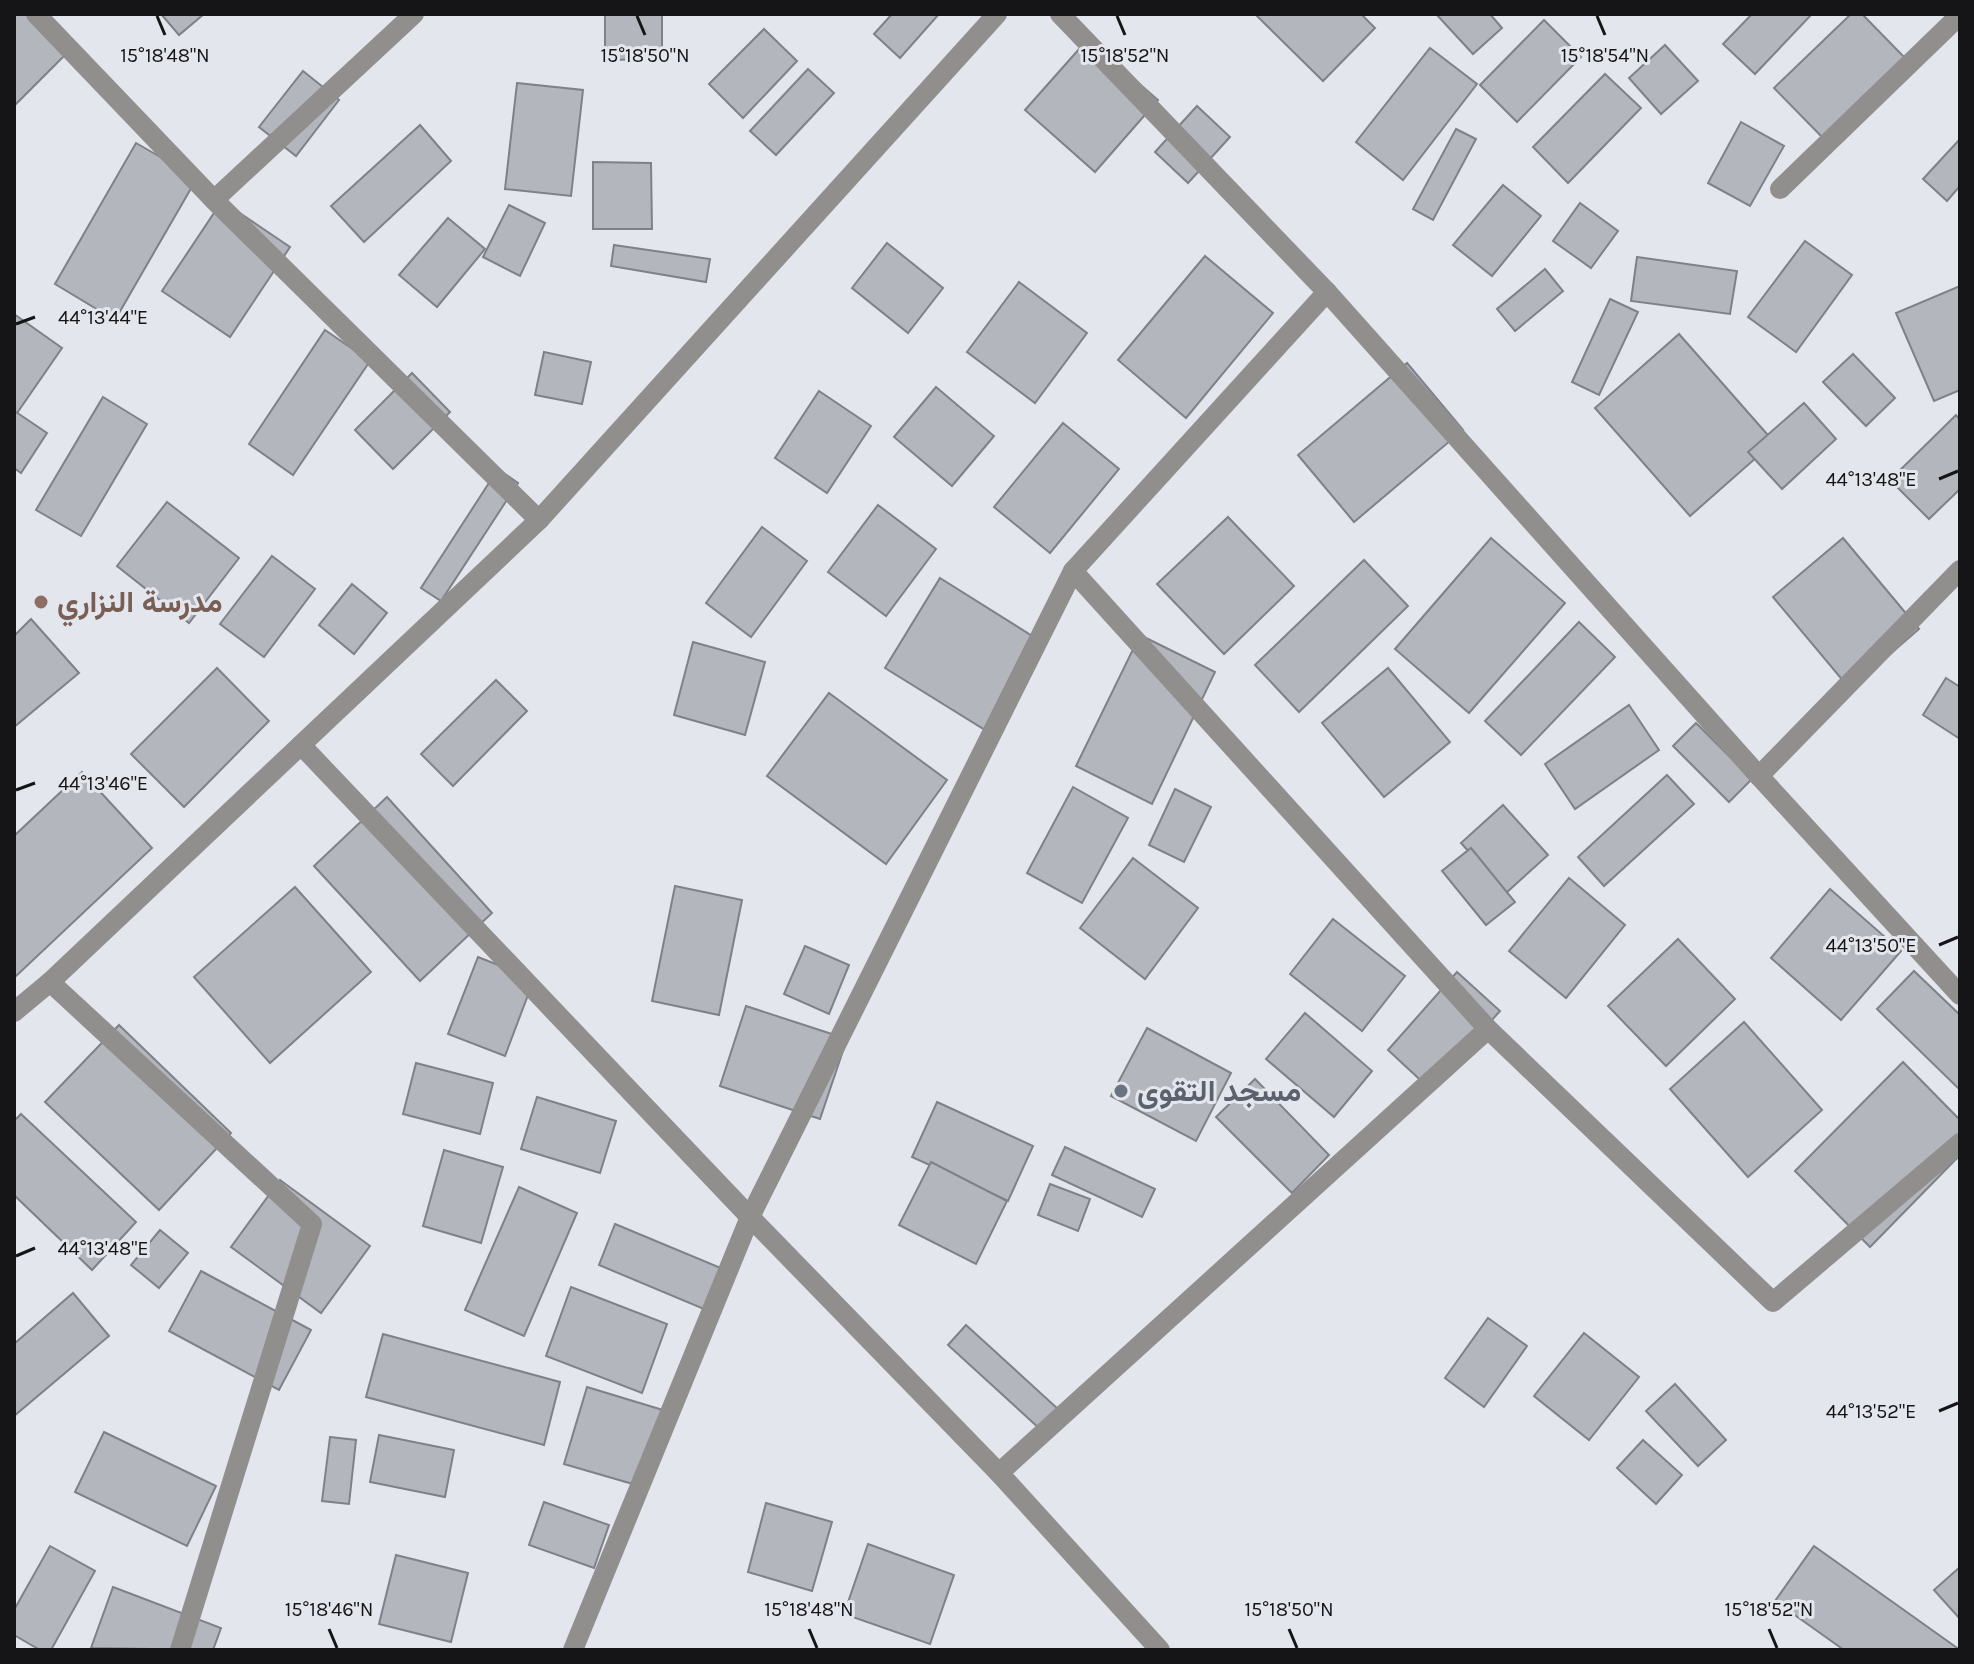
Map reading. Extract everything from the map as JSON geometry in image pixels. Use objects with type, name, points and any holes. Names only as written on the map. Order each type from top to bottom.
[{"type":"street","points":[[36,14],[214,200],[539,520]]},
{"type":"street","points":[[214,200],[414,14]]},
{"type":"street","points":[[14,1012],[50,982],[539,520],[997,14]]},
{"type":"street","points":[[1060,14],[1327,292],[1759,776],[1960,995]]},
{"type":"street","points":[[1780,189],[1960,15]]},
{"type":"street","points":[[573,1650],[750,1217],[1073,571],[1327,292]]},
{"type":"street","points":[[1759,776],[1960,570]]},
{"type":"street","points":[[1073,571],[1488,1029],[1773,1302],[1960,1143]]},
{"type":"street","points":[[301,745],[750,1217],[999,1473],[1160,1650]]},
{"type":"street","points":[[50,982],[312,1224],[180,1650]]},
{"type":"street","points":[[999,1473],[1488,1029]]},
{"type":"building","points":[[14,14],[40,14],[73,47],[14,106]]},
{"type":"building","points":[[161,14],[204,14],[179,35]]},
{"type":"building","points":[[605,14],[662,14],[662,59],[605,60]]},
{"type":"building","points":[[892,14],[939,14],[900,58],[874,34]]},
{"type":"building","points":[[1255,14],[1361,14],[1375,28],[1323,81]]},
{"type":"building","points":[[1436,14],[1490,14],[1502,28],[1473,54]]},
{"type":"building","points":[[1752,14],[1812,14],[1755,74],[1723,44]]},
{"type":"building","points":[[1851,14],[1862,14],[1906,59],[1824,139],[1774,88]]},
{"type":"building","points":[[1544,20],[1581,57],[1517,122],[1480,85]]},
{"type":"building","points":[[764,29],[797,61],[743,118],[709,84]]},
{"type":"building","points":[[1088,39],[1158,100],[1095,172],[1025,110]]},
{"type":"building","points":[[1665,45],[1698,81],[1661,114],[1629,78]]},
{"type":"building","points":[[1430,48],[1477,84],[1403,180],[1356,142]]},
{"type":"building","points":[[808,69],[834,93],[776,155],[750,131]]},
{"type":"building","points":[[303,71],[339,100],[296,156],[259,127]]},
{"type":"building","points":[[1605,74],[1641,108],[1568,183],[1533,147]]},
{"type":"building","points":[[517,83],[583,90],[571,196],[505,189]]},
{"type":"building","points":[[1197,106],[1230,137],[1188,183],[1155,152]]},
{"type":"building","points":[[1741,122],[1784,146],[1750,206],[1708,183]]},
{"type":"building","points":[[420,125],[451,161],[364,242],[331,206]]},
{"type":"building","points":[[1456,129],[1476,139],[1433,220],[1413,209]]},
{"type":"building","points":[[1959,140],[1960,186],[1947,201],[1923,179]]},
{"type":"building","points":[[136,143],[197,178],[115,320],[55,284]]},
{"type":"building","points":[[593,162],[651,163],[652,229],[593,229]]},
{"type":"building","points":[[1503,185],[1541,216],[1492,276],[1453,245]]},
{"type":"building","points":[[222,201],[290,247],[230,337],[162,291]]},
{"type":"building","points":[[1580,203],[1618,231],[1591,268],[1553,241]]},
{"type":"building","points":[[509,205],[545,223],[520,276],[483,257]]},
{"type":"building","points":[[448,218],[485,249],[437,307],[399,275]]},
{"type":"building","points":[[1805,241],[1852,275],[1796,352],[1748,317]]},
{"type":"building","points":[[887,243],[943,288],[908,333],[852,288]]},
{"type":"building","points":[[614,245],[710,259],[706,282],[611,266]]},
{"type":"building","points":[[1205,256],[1273,313],[1186,418],[1118,360]]},
{"type":"building","points":[[1637,257],[1737,271],[1730,314],[1631,301]]},
{"type":"building","points":[[1545,269],[1563,291],[1515,331],[1497,309]]},
{"type":"building","points":[[1019,282],[1087,333],[1035,403],[967,352]]},
{"type":"building","points":[[1960,286],[1960,390],[1934,401],[1896,313]]},
{"type":"building","points":[[1610,299],[1638,312],[1599,395],[1572,382]]},
{"type":"building","points":[[14,314],[62,348],[15,416],[14,415]]},
{"type":"building","points":[[325,330],[370,361],[293,475],[249,444]]},
{"type":"building","points":[[1679,334],[1774,442],[1690,516],[1595,408]]},
{"type":"building","points":[[544,352],[591,362],[582,404],[535,395]]},
{"type":"building","points":[[1853,354],[1895,398],[1866,426],[1823,382]]},
{"type":"building","points":[[1407,363],[1463,430],[1354,522],[1298,455]]},
{"type":"building","points":[[412,373],[450,412],[393,469],[355,430]]},
{"type":"building","points":[[936,387],[994,436],[952,486],[894,437]]},
{"type":"building","points":[[819,391],[871,426],[827,493],[775,458]]},
{"type":"building","points":[[103,397],[147,424],[81,536],[36,510]]},
{"type":"building","points":[[1804,403],[1836,439],[1782,489],[1748,452]]},
{"type":"building","points":[[16,412],[47,433],[21,473],[14,468]]},
{"type":"building","points":[[1956,415],[1960,420],[1960,489],[1929,519],[1890,480]]},
{"type":"building","points":[[1063,423],[1119,469],[1050,553],[994,507]]},
{"type":"building","points":[[498,469],[518,483],[441,601],[421,588]]},
{"type":"building","points":[[167,502],[239,558],[189,623],[117,566]]},
{"type":"building","points":[[878,505],[936,549],[886,616],[828,572]]},
{"type":"building","points":[[1228,517],[1294,586],[1224,654],[1157,584]]},
{"type":"building","points":[[762,527],[807,561],[751,637],[706,603]]},
{"type":"building","points":[[1491,538],[1565,603],[1469,713],[1395,649]]},
{"type":"building","points":[[1843,538],[1919,629],[1850,689],[1773,597]]},
{"type":"building","points":[[272,556],[315,589],[264,657],[220,624]]},
{"type":"building","points":[[1364,560],[1408,606],[1299,712],[1255,665]]},
{"type":"building","points":[[940,578],[1045,644],[990,733],[885,668]]},
{"type":"building","points":[[352,584],[387,613],[354,654],[319,625]]},
{"type":"building","points":[[31,619],[79,673],[14,727],[14,636]]},
{"type":"building","points":[[1579,622],[1615,657],[1521,755],[1485,721]]},
{"type":"building","points":[[1140,635],[1215,672],[1152,804],[1076,766]]},
{"type":"building","points":[[693,642],[765,662],[745,735],[674,715]]},
{"type":"building","points":[[217,668],[269,721],[184,807],[131,754]]},
{"type":"building","points":[[1388,668],[1450,742],[1384,797],[1322,723]]},
{"type":"building","points":[[1946,678],[1960,687],[1960,739],[1923,715]]},
{"type":"building","points":[[496,680],[527,711],[453,786],[421,754]]},
{"type":"building","points":[[829,693],[947,780],[886,864],[767,776]]},
{"type":"building","points":[[1629,705],[1659,750],[1575,809],[1545,764]]},
{"type":"building","points":[[1696,723],[1752,779],[1729,802],[1673,746]]},
{"type":"building","points":[[82,772],[152,848],[14,978],[14,836]]},
{"type":"building","points":[[1667,775],[1694,804],[1604,886],[1578,857]]},
{"type":"building","points":[[1073,787],[1128,818],[1082,903],[1027,873]]},
{"type":"building","points":[[1175,789],[1211,807],[1184,862],[1149,845]]},
{"type":"building","points":[[387,797],[492,913],[420,981],[314,866]]},
{"type":"building","points":[[1503,805],[1548,855],[1506,893],[1461,843]]},
{"type":"building","points":[[1471,848],[1515,902],[1486,925],[1442,871]]},
{"type":"building","points":[[1133,858],[1198,908],[1145,979],[1080,928]]},
{"type":"building","points":[[1569,878],[1625,925],[1566,998],[1509,951]]},
{"type":"building","points":[[675,886],[742,900],[719,1015],[652,1001]]},
{"type":"building","points":[[295,887],[371,972],[270,1063],[194,977]]},
{"type":"building","points":[[1830,889],[1901,951],[1841,1020],[1771,958]]},
{"type":"building","points":[[1333,919],[1405,976],[1362,1031],[1290,974]]},
{"type":"building","points":[[1678,939],[1735,999],[1666,1066],[1608,1006]]},
{"type":"building","points":[[805,946],[849,965],[829,1014],[784,994]]},
{"type":"building","points":[[478,957],[534,979],[505,1056],[448,1034]]},
{"type":"building","points":[[1914,971],[1960,1015],[1960,1090],[1877,1009]]},
{"type":"building","points":[[1457,972],[1500,1011],[1430,1089],[1388,1050]]},
{"type":"building","points":[[746,1006],[847,1039],[820,1119],[720,1086]]},
{"type":"building","points":[[1305,1013],[1372,1071],[1334,1117],[1266,1059]]},
{"type":"building","points":[[1744,1022],[1822,1110],[1748,1177],[1670,1089]]},
{"type":"building","points":[[119,1025],[231,1133],[159,1210],[45,1102]]},
{"type":"building","points":[[1147,1028],[1231,1073],[1196,1141],[1111,1096]]},
{"type":"building","points":[[1903,1062],[1960,1120],[1960,1155],[1870,1247],[1795,1171]]},
{"type":"building","points":[[416,1063],[493,1083],[480,1134],[403,1114]]},
{"type":"building","points":[[1255,1079],[1329,1155],[1292,1193],[1216,1117]]},
{"type":"building","points":[[537,1097],[616,1121],[600,1173],[521,1149]]},
{"type":"building","points":[[937,1102],[1033,1146],[1008,1201],[912,1157]]},
{"type":"building","points":[[21,1114],[136,1222],[92,1270],[14,1195],[14,1121]]},
{"type":"building","points":[[1065,1147],[1155,1189],[1142,1217],[1052,1175]]},
{"type":"building","points":[[444,1150],[503,1167],[481,1243],[423,1226]]},
{"type":"building","points":[[931,1162],[1007,1201],[976,1264],[899,1225]]},
{"type":"building","points":[[280,1180],[370,1246],[321,1313],[231,1247]]},
{"type":"building","points":[[1050,1184],[1090,1199],[1078,1231],[1038,1215]]},
{"type":"building","points":[[519,1187],[577,1213],[524,1336],[465,1310]]},
{"type":"building","points":[[615,1224],[728,1271],[711,1312],[599,1265]]},
{"type":"building","points":[[160,1230],[188,1253],[159,1288],[131,1265]]},
{"type":"building","points":[[201,1271],[311,1330],[279,1390],[169,1331]]},
{"type":"building","points":[[571,1287],[667,1324],[642,1393],[546,1356]]},
{"type":"building","points":[[73,1293],[109,1336],[14,1416],[14,1344]]},
{"type":"building","points":[[1488,1318],[1527,1346],[1484,1407],[1445,1378]]},
{"type":"building","points":[[966,1325],[1058,1409],[1040,1429],[948,1345]]},
{"type":"building","points":[[1584,1333],[1639,1377],[1589,1440],[1534,1396]]},
{"type":"building","points":[[383,1334],[560,1382],[544,1445],[366,1397]]},
{"type":"building","points":[[1675,1384],[1726,1440],[1698,1466],[1646,1411]]},
{"type":"building","points":[[587,1387],[666,1411],[643,1487],[564,1464]]},
{"type":"building","points":[[104,1432],[216,1486],[187,1546],[75,1492]]},
{"type":"building","points":[[379,1435],[454,1450],[445,1497],[370,1482]]},
{"type":"building","points":[[330,1437],[356,1440],[349,1504],[322,1501]]},
{"type":"building","points":[[1643,1440],[1682,1475],[1656,1504],[1617,1468]]},
{"type":"building","points":[[544,1502],[609,1525],[594,1568],[529,1545]]},
{"type":"building","points":[[766,1503],[832,1522],[812,1591],[748,1572]]},
{"type":"building","points":[[868,1544],[954,1575],[930,1644],[844,1614]]},
{"type":"building","points":[[50,1546],[95,1571],[51,1650],[40,1650],[14,1635],[14,1610]]},
{"type":"building","points":[[1814,1546],[1960,1650],[1844,1650],[1775,1601]]},
{"type":"building","points":[[396,1555],[468,1573],[451,1642],[379,1624]]},
{"type":"building","points":[[1960,1567],[1960,1619],[1934,1590]]},
{"type":"building","points":[[113,1587],[221,1628],[213,1650],[91,1648]]},
{"type":"place","name":"مدرسة النزاري","points":[[41,602]]},
{"type":"place","name":"مسجد التقوى","points":[[1121,1091]]}]
